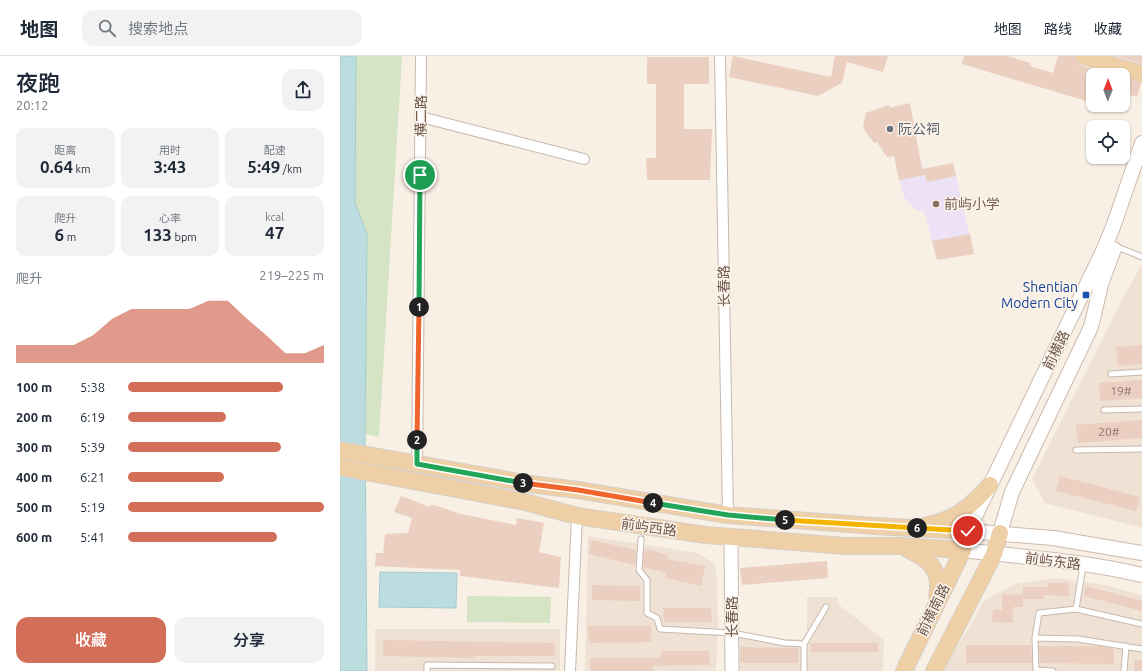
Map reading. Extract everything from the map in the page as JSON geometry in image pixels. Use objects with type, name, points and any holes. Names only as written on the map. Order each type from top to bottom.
[{"type":"main road","points":[[1083,56],[1142,74]]},
{"type":"main road","name":"前横路","points":[[968,531],[1103,252],[1142,143]]},
{"type":"main road","name":"前横路","points":[[1000,533],[1012,492],[1090,329],[1101,284],[1142,169]]},
{"type":"main road","name":"前屿西路","points":[[340,450],[530,484],[578,490],[728,515],[968,531]]},
{"type":"main road","name":"前屿西路","points":[[340,467],[525,502],[577,516],[731,538],[845,546],[900,546],[963,550]]},
{"type":"main road","points":[[875,526],[923,525],[936,523],[964,511],[972,505],[990,485]]},
{"type":"main road","name":"前屿东路","points":[[968,531],[1082,542],[1142,552]]},
{"type":"main road","name":"前横南路","points":[[904,671],[963,550],[968,531]]},
{"type":"main road","name":"前横南路","points":[[934,671],[994,554],[1000,533]]},
{"type":"main road","points":[[900,546],[924,558],[936,572],[938,582],[934,607]]},
{"type":"main road","name":"前屿东路","points":[[963,550],[1122,570],[1142,575]]},
{"type":"street","name":"横二路","points":[[417,464],[421,56]]},
{"type":"street","name":"长春路","points":[[720,56],[728,515]]},
{"type":"street","points":[[421,117],[584,159]]},
{"type":"street","points":[[570,671],[577,516]]},
{"type":"street","name":"长春路","points":[[731,538],[732,671]]},
{"type":"lane","points":[[1115,246],[1142,257]]},
{"type":"lane","points":[[1111,374],[1142,372]]},
{"type":"lane","points":[[1104,410],[1142,409]]},
{"type":"lane","points":[[1076,450],[1142,449]]},
{"type":"lane","points":[[641,539],[639,570],[647,580],[647,613],[656,618],[660,629],[732,633],[785,643],[804,644]]},
{"type":"lane","points":[[1076,609],[1083,565]]},
{"type":"lane","points":[[804,671],[804,644],[826,607]]},
{"type":"lane","points":[[1053,671],[1036,670],[1035,638],[1039,613],[1076,609],[1142,624]]},
{"type":"lane","points":[[1035,638],[1078,639],[1142,649]]},
{"type":"lane","points":[[1124,671],[1126,646]]},
{"type":"lane","points":[[427,671],[427,665],[552,666]]},
{"type":"shaded area","name":"前屿小学","points":[[920,157],[923,169],[953,163],[974,254],[937,260],[924,211],[915,210],[904,197],[895,162]]},
{"type":"shaded area","points":[[1142,264],[1142,528],[1045,503],[1032,479],[1116,311]]},
{"type":"shaded area","points":[[588,536],[697,553],[715,564],[718,627],[716,671],[585,671]]},
{"type":"shaded area","points":[[1055,578],[1105,585],[1142,595],[1142,671],[942,671],[973,621],[982,603],[995,594],[1016,584]]},
{"type":"shaded area","points":[[807,597],[838,597],[839,605],[884,640],[883,671],[740,671],[740,639],[807,639]]},
{"type":"shaded area","points":[[375,629],[560,629],[560,671],[375,671]]},
{"type":"green space","points":[[356,56],[402,56],[379,437],[365,434],[367,234],[355,203]]},
{"type":"green space","points":[[467,596],[551,597],[550,623],[467,622]]},
{"type":"water","points":[[340,56],[356,56],[355,203],[367,234],[365,434],[367,671],[340,671]]},
{"type":"water","points":[[380,572],[457,573],[456,608],[379,607]]},
{"type":"building","points":[[733,56],[831,77],[835,56],[888,56],[883,72],[847,62],[842,83],[818,96],[729,77]]},
{"type":"building","points":[[964,56],[1007,56],[1031,63],[1030,66],[1053,73],[1058,56],[1074,56],[1076,62],[1090,68],[1086,68],[1086,101],[962,64]]},
{"type":"building","points":[[1116,56],[1142,56],[1142,64]]},
{"type":"building","points":[[647,57],[709,57],[709,84],[684,84],[684,129],[712,129],[710,180],[647,180],[646,158],[656,158],[656,84],[647,84]]},
{"type":"building","points":[[1130,80],[1141,83],[1137,97],[1130,95]]},
{"type":"building","name":"阮公祠","points":[[910,103],[922,169],[953,163],[956,176],[927,182],[925,175],[899,180],[894,156],[887,157],[877,142],[874,143],[866,132],[863,126],[866,113],[889,105],[890,108]]},
{"type":"building","points":[[970,234],[974,254],[937,260],[932,241]]},
{"type":"building","points":[[1142,345],[1142,364],[1118,366],[1116,347]]},
{"type":"building","points":[[1142,380],[1142,398],[1100,401],[1099,383]]},
{"type":"building","points":[[1142,420],[1142,438],[1078,443],[1076,425]]},
{"type":"building","points":[[1060,476],[1140,497],[1136,511],[1056,491]]},
{"type":"building","points":[[401,496],[430,507],[431,504],[461,514],[516,525],[517,518],[544,523],[539,552],[561,557],[559,588],[460,576],[460,570],[375,566],[376,553],[383,553],[385,534],[408,533],[412,518],[394,512]]},
{"type":"building","points":[[592,540],[636,550],[635,565],[588,554]]},
{"type":"building","points":[[646,549],[668,555],[667,559],[705,566],[701,586],[665,578],[667,573],[643,567],[644,552]]},
{"type":"building","points":[[827,561],[828,578],[742,585],[740,568]]},
{"type":"building","points":[[1048,583],[1069,583],[1069,596],[1044,595],[1044,599],[1023,599],[1023,587],[1048,587]]},
{"type":"building","points":[[592,585],[640,586],[640,601],[592,600]]},
{"type":"building","points":[[1086,586],[1142,601],[1142,611],[1084,596]]},
{"type":"building","points":[[1002,594],[1023,595],[1023,607],[1013,607],[1013,623],[992,622],[993,610],[1002,610]]},
{"type":"building","points":[[663,608],[711,608],[712,622],[664,622]]},
{"type":"building","points":[[588,626],[651,626],[651,642],[589,643]]},
{"type":"building","points":[[383,640],[555,643],[555,656],[474,656],[474,658],[383,656]]},
{"type":"building","points":[[811,643],[878,643],[878,652],[811,652]]},
{"type":"building","points":[[966,645],[1031,645],[1032,663],[966,663]]},
{"type":"building","points":[[1039,646],[1100,646],[1114,649],[1114,664],[1040,663]]},
{"type":"building","points":[[740,647],[799,648],[798,663],[740,663]]},
{"type":"building","points":[[661,651],[709,651],[710,665],[653,666],[653,671],[590,671],[590,658],[661,658]]},
{"type":"building","points":[[1134,660],[1142,660],[1142,671],[1134,671]]},
{"type":"place","name":"阮公祠","points":[[890,129]]},
{"type":"place","name":"前屿小学","points":[[936,204]]},
{"type":"place","name":"Shentian Modern City","points":[[1086,295]]},
{"type":"route","points":[[420,175],[417,464],[530,484],[578,490],[684,509],[728,515],[763,519],[968,531]]}]
